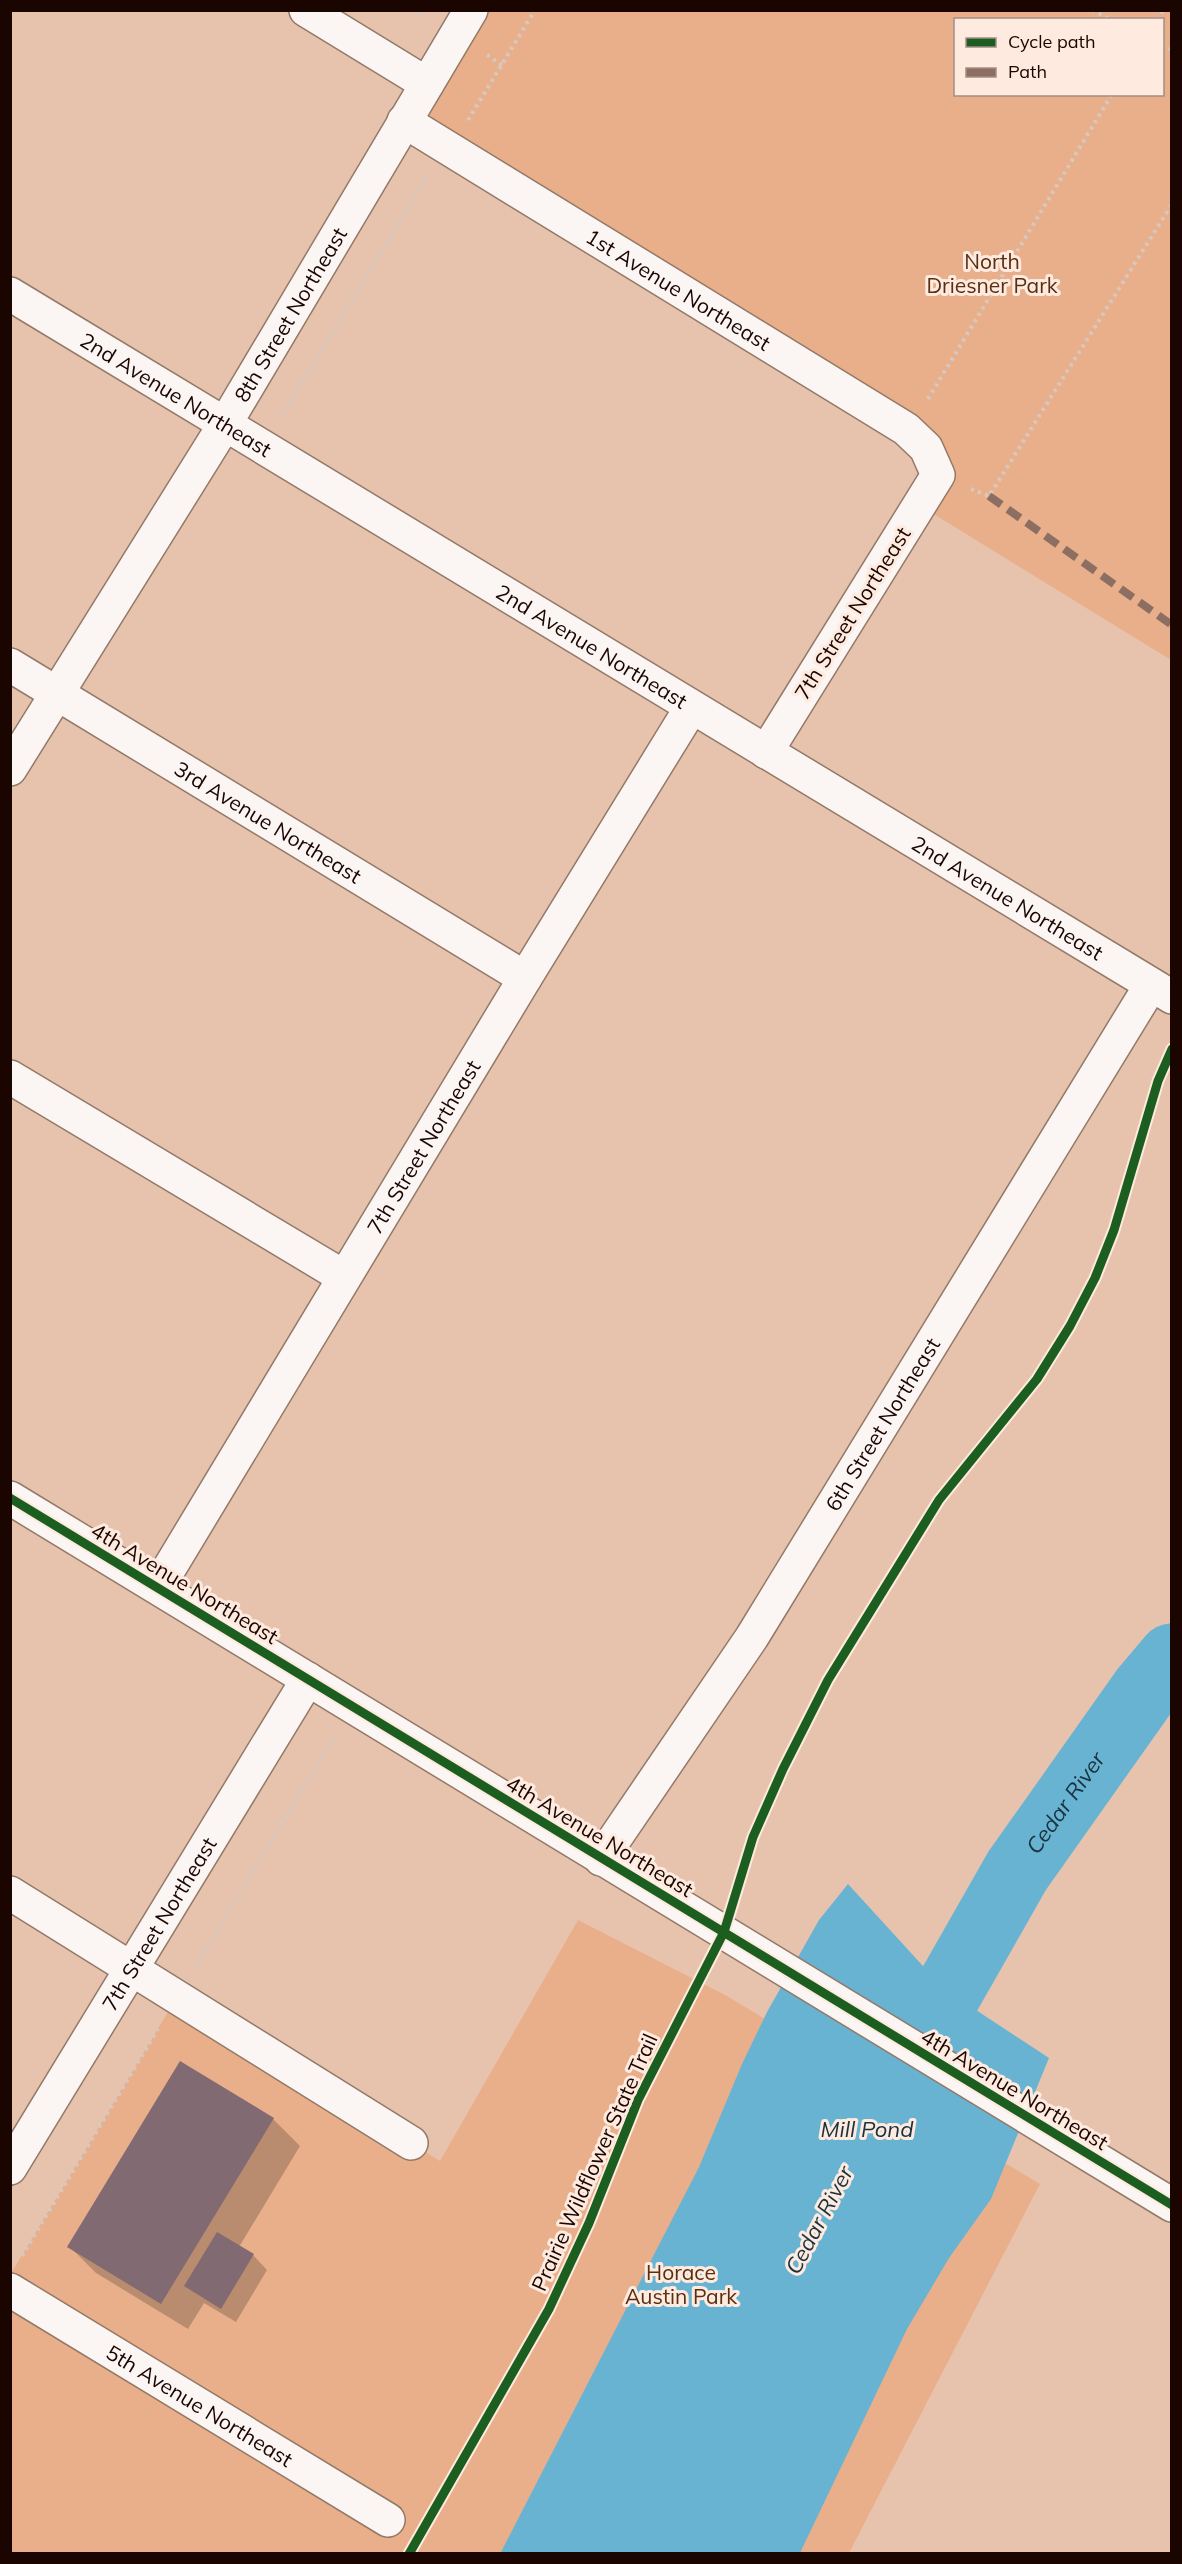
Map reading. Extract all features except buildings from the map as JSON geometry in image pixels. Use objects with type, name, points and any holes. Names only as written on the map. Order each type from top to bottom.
[{"type":"street","points":[[306,10],[426,84]]},
{"type":"street","name":"8th Street Northeast","points":[[10,769],[225,424],[471,10]]},
{"type":"street","name":"1st Avenue Northeast","points":[[405,121],[906,429],[926,448],[938,475]]},
{"type":"street","name":"2nd Avenue Northeast","points":[[10,294],[1161,991]]},
{"type":"street","name":"7th Street Northeast","points":[[766,752],[938,475]]},
{"type":"street","name":"3rd Avenue Northeast","points":[[10,665],[525,978]]},
{"type":"street","name":"7th Street Northeast","points":[[158,1587],[525,978],[691,708]]},
{"type":"street","name":"6th Street Northeast","points":[[602,1859],[752,1637],[1161,991]]},
{"type":"street","points":[[10,1077],[344,1277]]},
{"type":"street","name":"4th Avenue Northeast","points":[[10,1498],[1172,2205]]},
{"type":"street","name":"7th Street Northeast","points":[[10,2168],[308,1679]]},
{"type":"street","points":[[10,1893],[133,1967],[411,2143]]},
{"type":"street","name":"5th Avenue Northeast","points":[[10,2290],[388,2520]]},
{"type":"path","points":[[263,447],[426,179],[449,149],[535,10]]},
{"type":"path","points":[[1092,10],[1107,18]]},
{"type":"path","points":[[906,429],[923,408],[1111,96]]},
{"type":"path","points":[[989,496],[1172,204]]},
{"type":"green space","name":"North Driesner Park","points":[[471,11],[1171,11],[1171,660],[919,505],[926,448],[404,121]]},
{"type":"green space","name":"Horace Austin Park","points":[[578,1920],[727,1996],[1040,2184],[849,2553],[11,2553],[10,2275],[177,1997],[440,2161]]},
{"type":"water","name":"Mill Pond","points":[[848,1884],[944,1989],[1049,2058],[991,2199],[949,2258],[907,2329],[800,2553],[500,2554],[699,2167],[742,2064],[767,2012],[819,1920]]},
{"type":"waterway","name":"Cedar River","points":[[902,2073],[1017,1871],[1145,1690],[1172,1658]]},
{"type":"marked path","points":[[989,496],[1172,625]]},
{"type":"cycle path","name":"Prairie Wildflower State Trail","points":[[409,2554],[549,2309],[589,2223],[638,2100],[724,1932],[753,1837],[783,1769],[828,1680],[939,1500],[1037,1379],[1070,1326],[1095,1278],[1114,1230],[1158,1081],[1172,1049]]},
{"type":"cycle path","points":[[10,1498],[1172,2205]]}]
